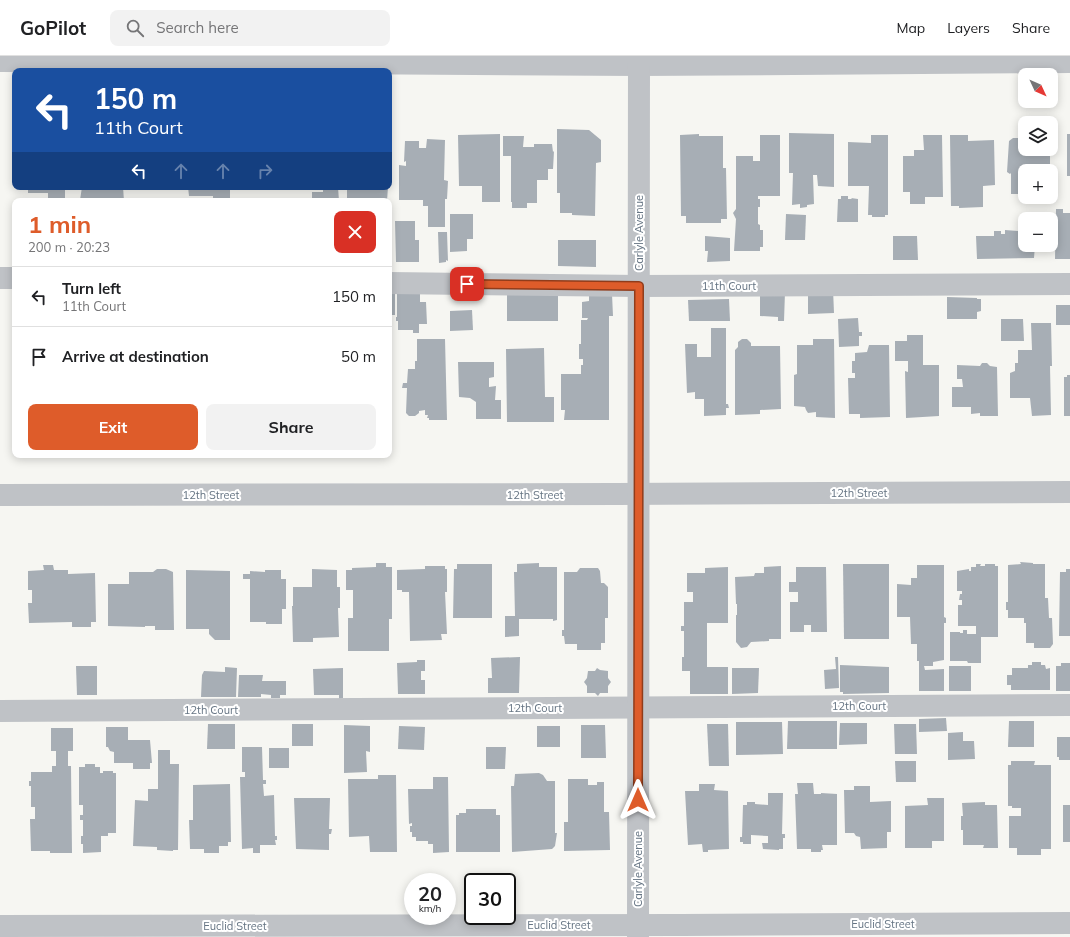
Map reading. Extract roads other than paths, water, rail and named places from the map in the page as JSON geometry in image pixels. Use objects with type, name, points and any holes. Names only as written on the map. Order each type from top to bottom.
[{"type":"street","points":[[0,61],[639,60],[1070,62]]},
{"type":"street","name":"Carlyle Avenue","points":[[638,931],[639,60]]},
{"type":"street","points":[[0,278],[12,278]]},
{"type":"street","name":"11th Court","points":[[392,283],[639,286],[1070,284]]},
{"type":"street","name":"12th Street","points":[[0,495],[1070,492]]},
{"type":"street","name":"12th Court","points":[[0,711],[1070,705]]},
{"type":"street","name":"Euclid Street","points":[[0,926],[638,931],[1070,923]]}]
